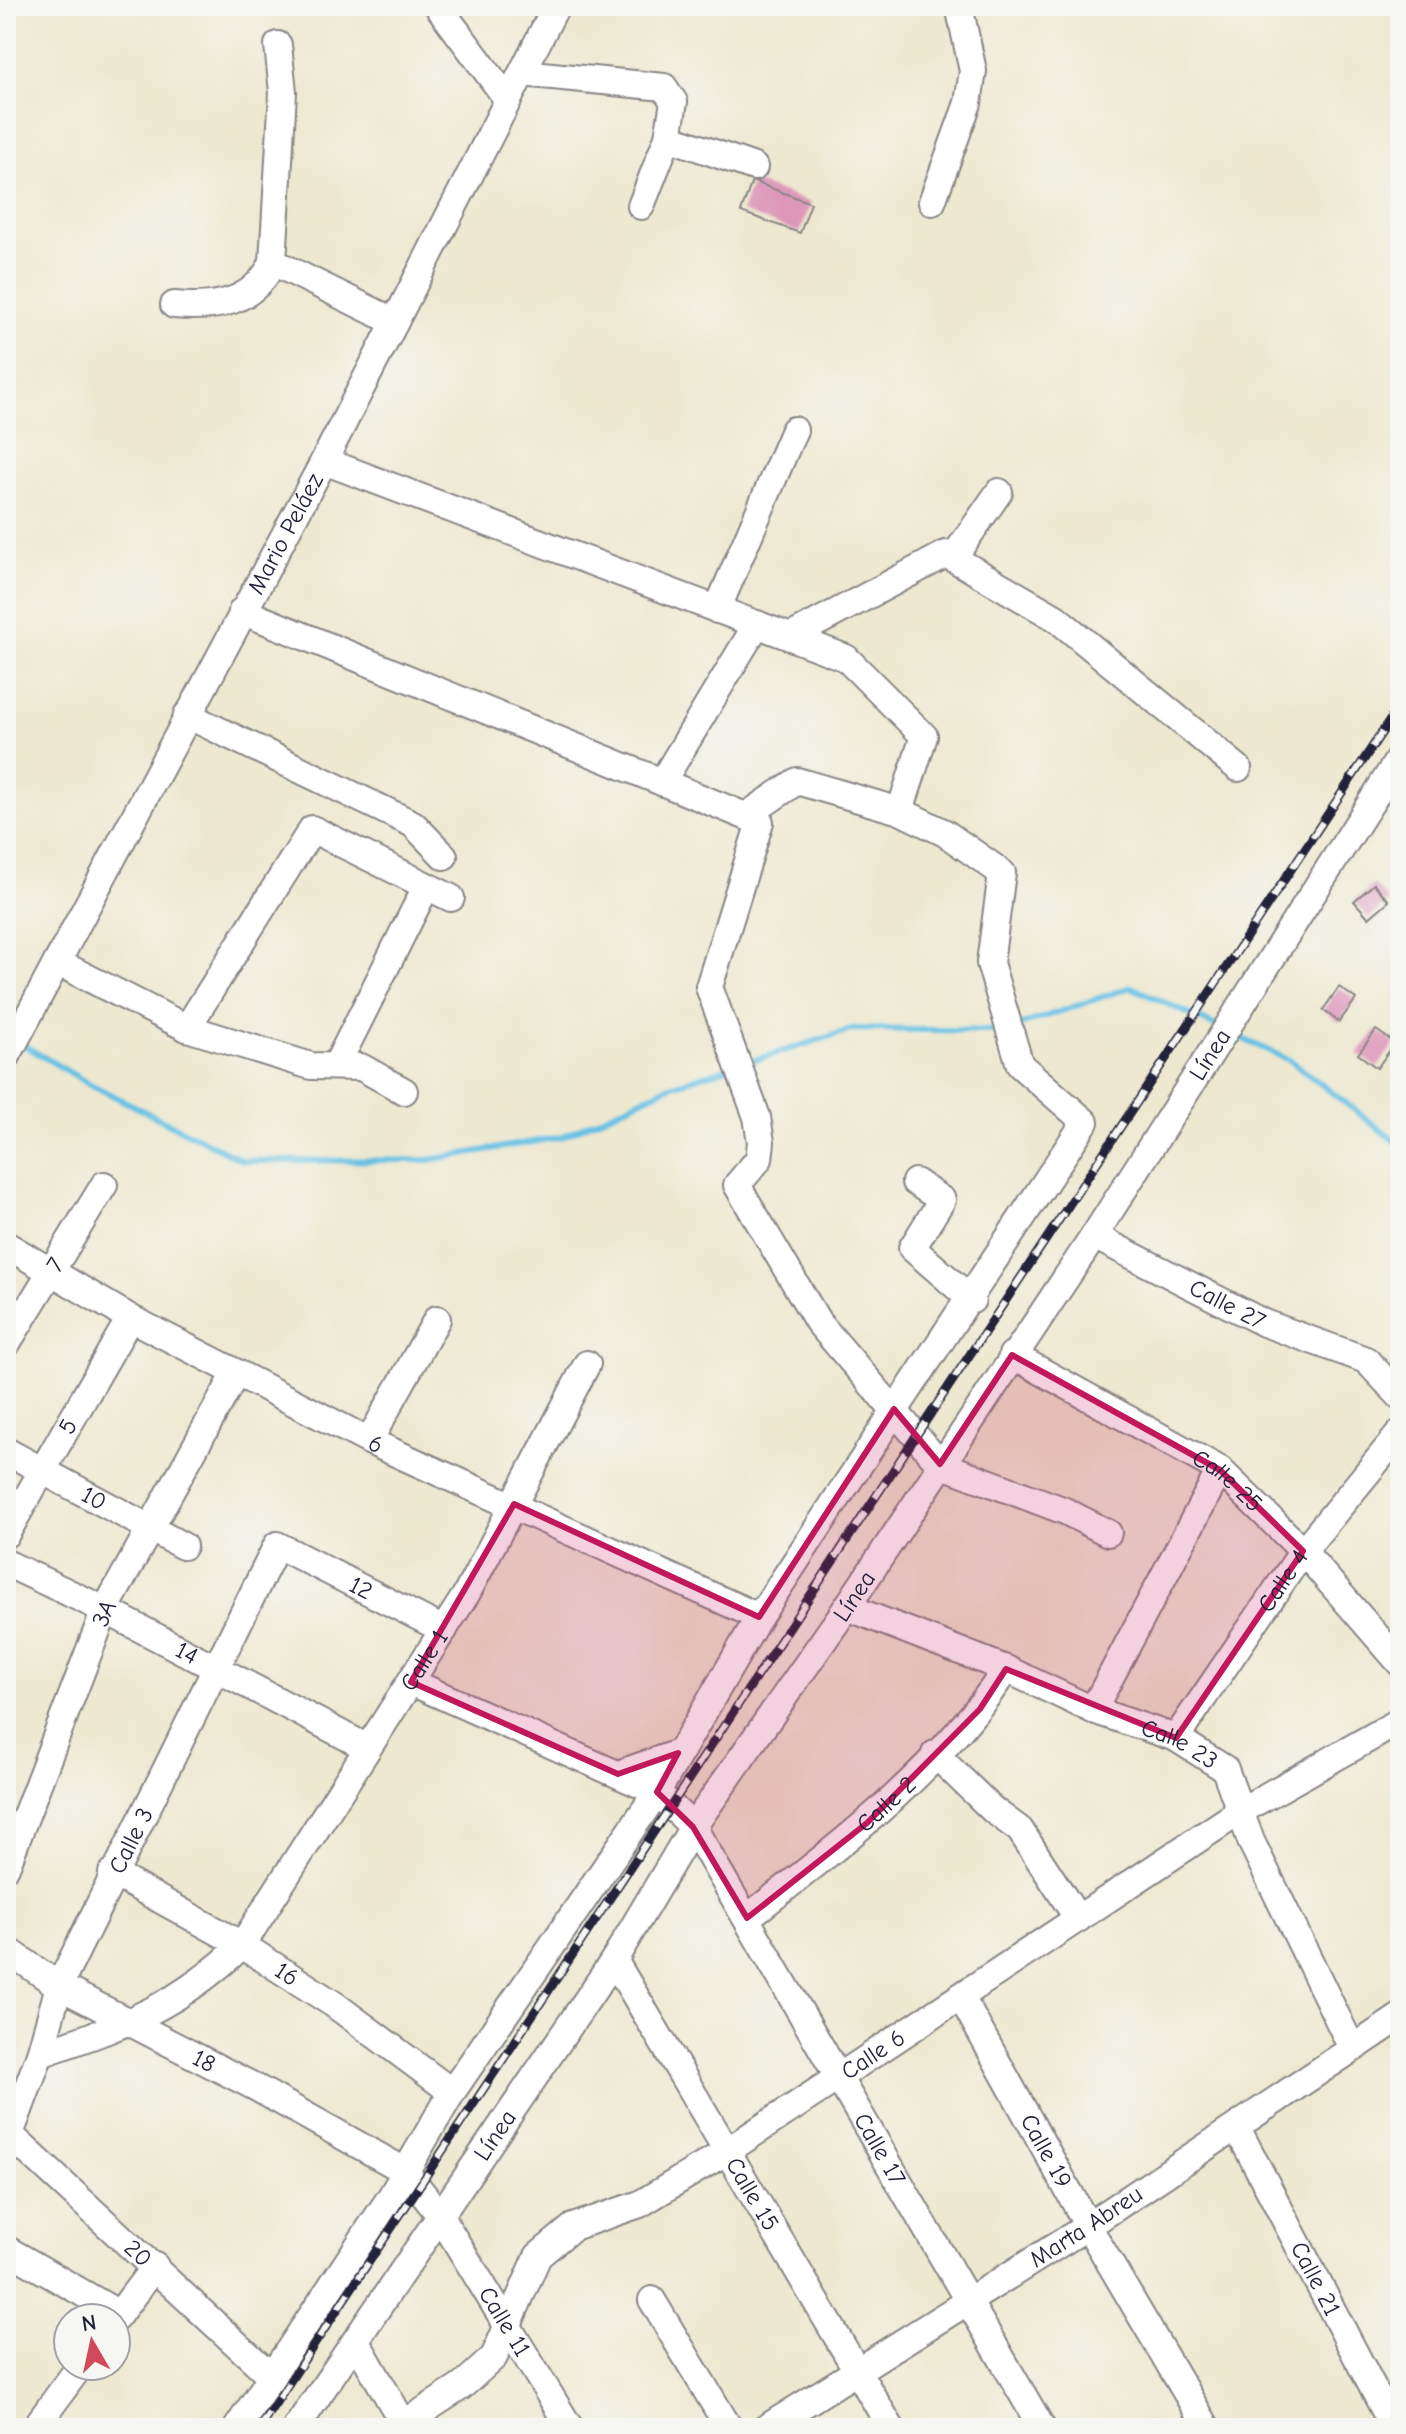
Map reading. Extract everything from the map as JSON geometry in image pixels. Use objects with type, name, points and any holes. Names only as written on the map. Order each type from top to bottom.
[{"type":"street","points":[[438,6],[508,100]]},
{"type":"street","name":"Mario Peláez","points":[[6,1058],[324,461],[556,6]]},
{"type":"street","points":[[932,202],[968,103],[973,71],[959,6]]},
{"type":"street","points":[[174,305],[208,309],[244,294],[266,278],[273,262],[283,92],[278,45]]},
{"type":"street","points":[[522,73],[664,87],[674,102],[668,137],[641,206]]},
{"type":"street","points":[[668,137],[754,167]]},
{"type":"street","points":[[273,262],[395,322]]},
{"type":"street","points":[[717,610],[794,430]]},
{"type":"street","points":[[324,461],[846,658],[924,736],[900,811]]},
{"type":"street","points":[[953,558],[999,492]]},
{"type":"street","points":[[790,637],[946,554],[1056,618],[1238,768]]},
{"type":"street","points":[[242,611],[760,822],[709,987],[757,1117],[761,1142],[759,1159],[737,1185],[818,1322],[940,1464],[1046,1504],[1108,1533]]},
{"type":"street","points":[[662,782],[757,624]]},
{"type":"street","points":[[187,715],[413,824],[444,856]]},
{"type":"street","name":"Línea","points":[[296,2428],[614,1960],[693,1827],[847,1607],[1094,1236],[1400,757]]},
{"type":"street","points":[[237,2428],[405,2171],[452,2092],[657,1792],[759,1617],[894,1409],[972,1300],[1085,1122],[1020,1065],[990,963],[1002,873],[945,833],[900,811],[797,781],[746,816]]},
{"type":"street","points":[[187,1028],[312,829],[451,898]]},
{"type":"street","points":[[336,1066],[426,887]]},
{"type":"street","points":[[57,962],[187,1028],[311,1066],[361,1067],[404,1091]]},
{"type":"street","points":[[915,1182],[942,1200],[912,1248],[972,1300]]},
{"type":"street","name":"7","points":[[6,1345],[104,1185]]},
{"type":"street","name":"Calle 27","points":[[1094,1236],[1264,1323],[1400,1371]]},
{"type":"street","name":"6","points":[[6,1245],[235,1375],[369,1441],[759,1617]]},
{"type":"street","name":"5","points":[[6,1534],[130,1318]]},
{"type":"street","points":[[369,1441],[437,1319]]},
{"type":"street","name":"Calle 25","points":[[1012,1355],[1220,1470],[1303,1551],[1400,1663]]},
{"type":"street","name":"Calle 27","points":[[1366,1360],[1400,1396]]},
{"type":"street","name":"Calle 1","points":[[40,2054],[161,2009],[201,1984],[242,1945],[497,1542],[587,1364]]},
{"type":"street","name":"3A","points":[[6,1867],[105,1610],[235,1375]]},
{"type":"street","name":"Calle 4","points":[[1176,1738],[1303,1551],[1400,1433]]},
{"type":"street","name":"10","points":[[6,1451],[148,1530],[183,1546]]},
{"type":"street","points":[[1093,1710],[1220,1470]]},
{"type":"street","name":"12","points":[[277,1545],[444,1630]]},
{"type":"street","name":"Calle 3","points":[[8,2136],[40,2054],[59,1986],[112,1873],[277,1545]]},
{"type":"street","name":"14","points":[[6,1563],[105,1610],[366,1747]]},
{"type":"street","name":"Calle 23","points":[[847,1607],[1006,1669],[1093,1710],[1176,1738],[1225,1769],[1251,1841],[1352,2048]]},
{"type":"street","name":"Calle 2","points":[[747,1918],[867,1823],[980,1709],[1006,1669]]},
{"type":"street","points":[[411,1682],[657,1792],[693,1827]]},
{"type":"street","name":"Calle 6","points":[[402,2426],[462,2386],[494,2357],[506,2321],[538,2256],[573,2227],[640,2204],[727,2151],[1242,1810],[1400,1721]]},
{"type":"street","points":[[618,1774],[678,1753]]},
{"type":"street","points":[[935,1754],[993,1810],[1020,1830],[1078,1919]]},
{"type":"street","name":"Calle 17","points":[[693,1827],[1042,2428]]},
{"type":"street","name":"16","points":[[112,1873],[242,1945],[335,2005],[452,2092]]},
{"type":"street","name":"18","points":[[6,1949],[59,1986],[405,2171]]},
{"type":"street","name":"Calle 15","points":[[614,1960],[891,2428]]},
{"type":"street","name":"Calle 19","points":[[961,1997],[1088,2226],[1207,2428]]},
{"type":"street","name":"Marta Abreu","points":[[766,2428],[1088,2226],[1400,2017]]},
{"type":"street","name":"Calle 21","points":[[1237,2128],[1394,2428]]},
{"type":"street","name":"20","points":[[8,2136],[155,2266],[272,2377]]},
{"type":"street","name":"Calle 11","points":[[405,2171],[439,2214],[570,2428]]},
{"type":"street","points":[[6,2249],[95,2302]]},
{"type":"street","points":[[128,2302],[155,2266]]},
{"type":"street","points":[[652,2300],[729,2428]]},
{"type":"street","points":[[356,2341],[402,2426]]},
{"type":"street","points":[[35,2428],[68,2382]]},
{"type":"highlighted area","points":[[1012,1355],[1220,1470],[1303,1551],[1176,1738],[1006,1669],[980,1709],[867,1823],[747,1918],[693,1827],[657,1792],[678,1753],[618,1774],[411,1682],[514,1504],[759,1617],[894,1409],[940,1464]]},
{"type":"building","points":[[752,181],[811,203],[800,233],[741,212]]},
{"type":"building","points":[[1374,884],[1389,901],[1369,918],[1354,901]]},
{"type":"building","points":[[1339,987],[1356,999],[1339,1022],[1323,1010]]},
{"type":"building","points":[[1376,1030],[1395,1043],[1377,1068],[1358,1054]]},
{"type":"waterway","points":[[1015,1027],[1131,987],[1220,1028]]},
{"type":"waterway","points":[[745,1063],[854,1029],[1005,1031]]},
{"type":"waterway","points":[[1230,1033],[1291,1061],[1400,1145]]},
{"type":"waterway","points":[[20,1043],[86,1082],[244,1161],[429,1160],[561,1137],[670,1086],[731,1067]]},
{"type":"railway","points":[[259,2428],[1400,705]]}]
